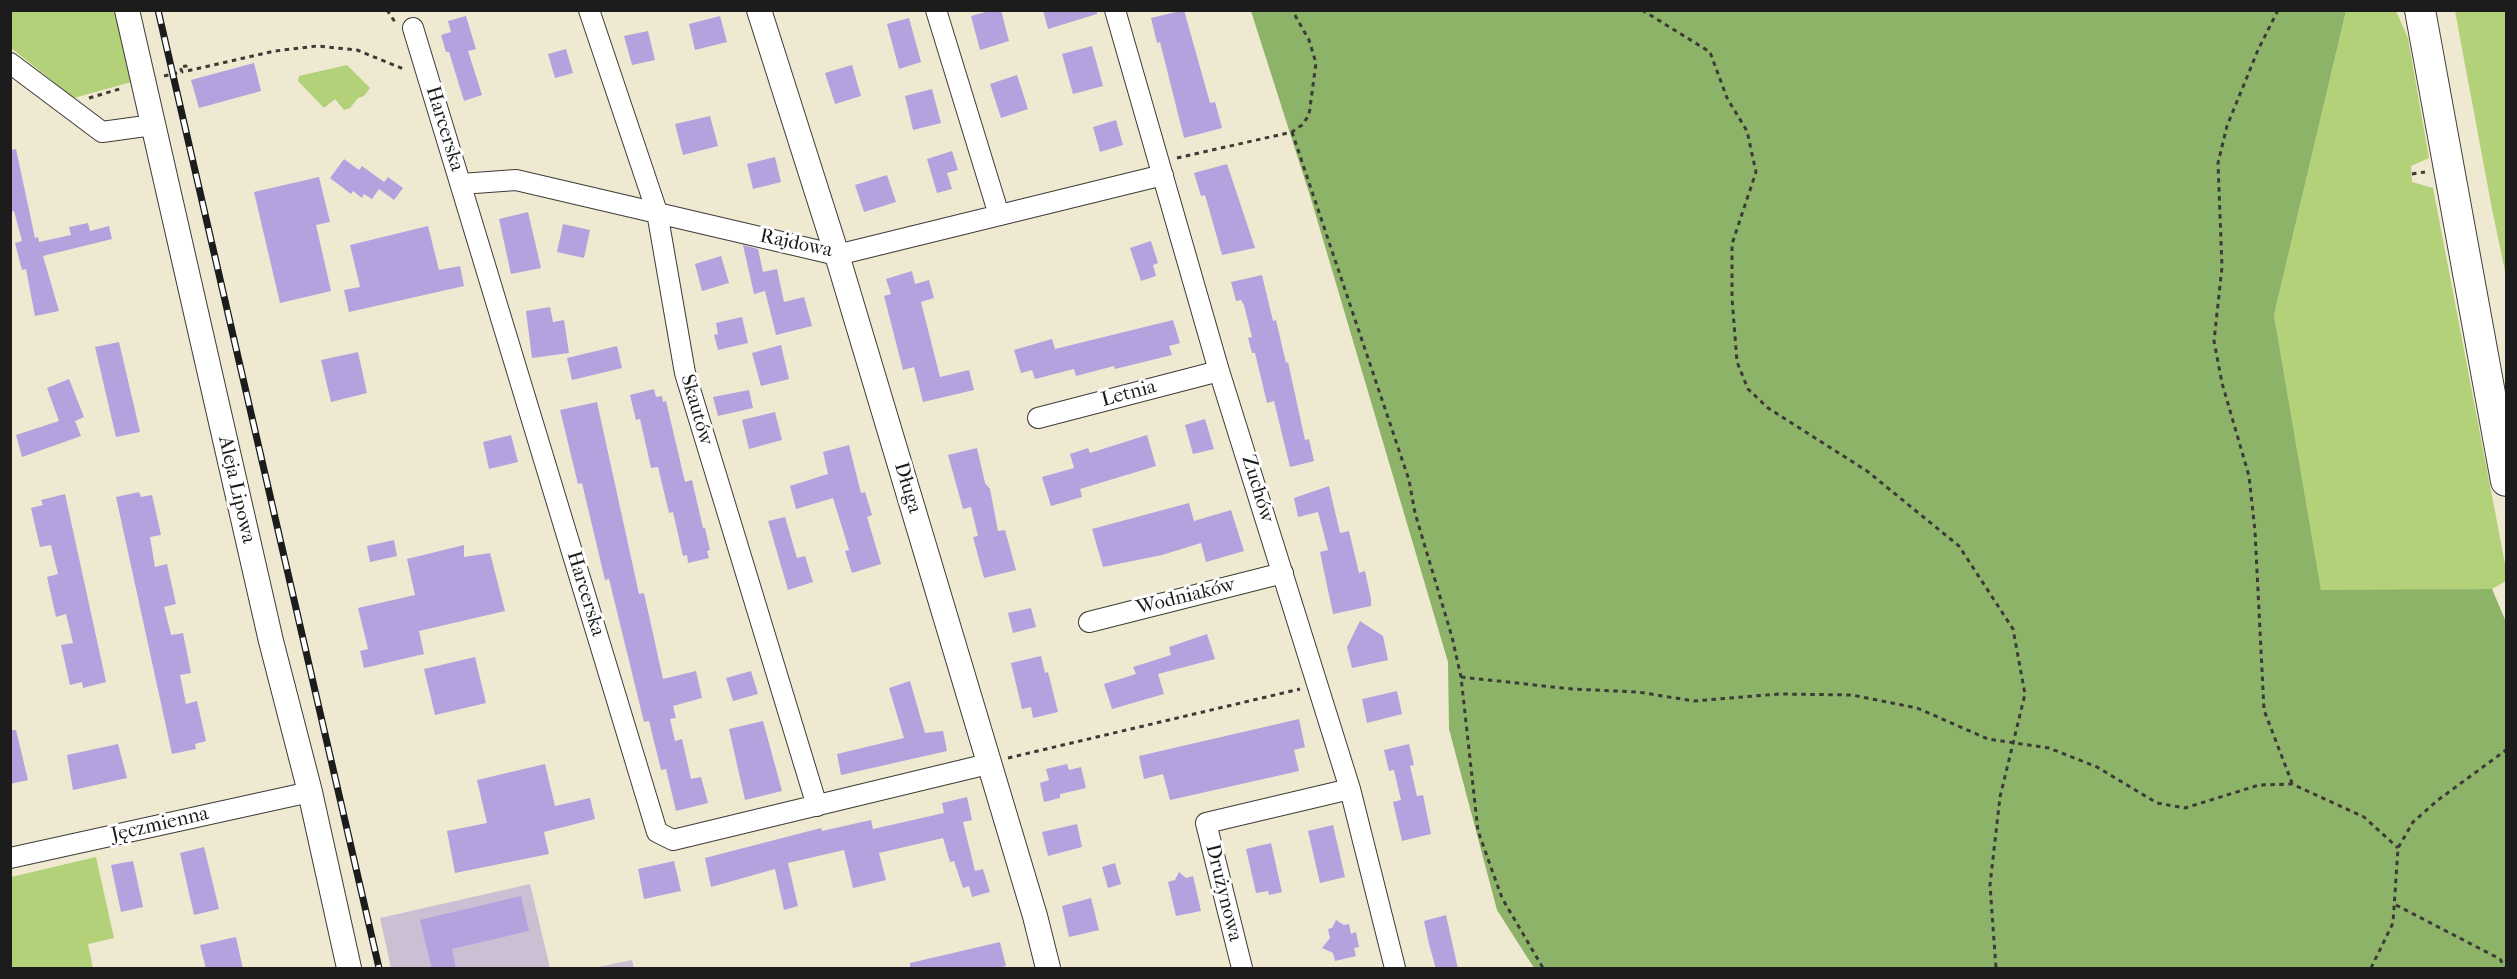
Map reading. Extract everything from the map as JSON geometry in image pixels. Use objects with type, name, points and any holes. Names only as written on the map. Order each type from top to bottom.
[{"type":"main road","points":[[2420,10],[2506,482]]},
{"type":"main road","points":[[2436,10],[2506,401]]},
{"type":"street","name":"Aleja Lipowa","points":[[127,10],[268,630],[310,792],[350,969]]},
{"type":"street","name":"Skautów","points":[[589,10],[657,212],[685,373],[817,806]]},
{"type":"street","name":"Długa","points":[[759,10],[837,255],[1035,916],[1048,969]]},
{"type":"street","points":[[936,10],[999,215]]},
{"type":"street","name":"Zuchów","points":[[1115,10],[1220,370],[1350,789],[1395,969]]},
{"type":"street","name":"Harcerska","points":[[413,28],[657,832],[673,840],[988,764]]},
{"type":"street","points":[[10,63],[102,132],[153,125]]},
{"type":"street","name":"Rajdowa","points":[[461,184],[516,180],[837,255],[999,215],[1161,169]]},
{"type":"street","name":"Letnia","points":[[1038,418],[1220,370]]},
{"type":"street","name":"Wodniaków","points":[[1089,622],[1283,573]]},
{"type":"street","name":"Drużynowa","points":[[1242,969],[1206,823],[1350,789]]},
{"type":"street","name":"Jęczmienna","points":[[10,858],[310,792]]},
{"type":"path","points":[[1161,169],[1292,132],[1302,125],[1309,115],[1316,63],[1309,40],[1292,10]]},
{"type":"path","points":[[1642,10],[1710,52],[1726,98],[1747,131],[1756,172],[1732,244],[1732,298],[1737,362],[1748,389],[1768,408],[1867,471],[1959,546],[2013,629],[2025,694],[2000,797],[1990,885],[1996,969]]},
{"type":"path","points":[[2278,10],[2258,50],[2226,126],[2218,163],[2222,267],[2214,341],[2222,383],[2249,476],[2255,531],[2264,710],[2292,784]]},
{"type":"path","points":[[64,105],[158,78],[159,86],[165,85],[163,77],[182,72],[180,67],[186,66],[187,71],[274,51],[317,46],[357,50],[429,80]]},
{"type":"path","points":[[1292,132],[1409,480],[1415,513],[1461,677],[1479,831],[1502,898],[1543,969]]},
{"type":"path","points":[[1461,677],[1572,689],[1638,692],[1694,701],[1779,694],[1852,695],[1917,708],[1988,739],[2049,748],[2097,767],[2157,803],[2185,808],[2259,785],[2292,784],[2364,817],[2398,848]]},
{"type":"path","points":[[988,764],[1319,685]]},
{"type":"path","points":[[2371,969],[2392,923],[2396,905],[2398,848],[2413,822],[2438,800],[2506,750]]},
{"type":"path","points":[[2396,905],[2500,959],[2505,969]]},
{"type":"shaded area","points":[[530,884],[550,968],[391,968],[380,918]]},
{"type":"shaded area","points":[[632,960],[634,968],[593,968]]},
{"type":"green space","points":[[10,11],[117,11],[135,81],[74,98],[11,48]]},
{"type":"green space","points":[[1251,11],[2346,11],[2274,315],[2321,590],[2492,589],[2506,622],[2506,968],[1534,968],[1497,910],[1449,729],[1448,662],[1311,199]]},
{"type":"green space","points":[[2346,11],[2396,11],[2408,38],[2429,158],[2411,166],[2412,182],[2433,188],[2506,569],[2506,581],[2492,589],[2321,591],[2274,315]]},
{"type":"green space","points":[[2455,11],[2506,11],[2506,276],[2492,209]]},
{"type":"green space","points":[[347,65],[370,88],[350,108],[344,110],[335,99],[324,108],[298,81],[299,76]]},
{"type":"green space","points":[[96,857],[114,938],[88,944],[93,968],[11,968],[11,877]]},
{"type":"building","points":[[1001,10],[1009,41],[980,50],[971,16]]},
{"type":"building","points":[[1043,10],[1097,10],[1097,14],[1048,29]]},
{"type":"building","points":[[1184,10],[1210,103],[1215,102],[1222,128],[1184,138],[1160,42],[1157,43],[1151,18]]},
{"type":"building","points":[[466,16],[476,49],[468,51],[482,95],[464,101],[449,52],[446,52],[441,35],[451,32],[448,21]]},
{"type":"building","points":[[720,16],[727,42],[695,50],[689,24]]},
{"type":"building","points":[[909,18],[921,62],[899,69],[887,24]]},
{"type":"building","points":[[648,31],[655,60],[632,65],[624,36]]},
{"type":"building","points":[[1092,46],[1103,86],[1073,94],[1062,54]]},
{"type":"building","points":[[566,49],[573,73],[555,78],[548,54]]},
{"type":"building","points":[[254,63],[261,91],[199,108],[191,80]]},
{"type":"building","points":[[852,65],[861,96],[835,104],[825,73]]},
{"type":"building","points":[[1017,75],[1028,109],[1001,118],[990,84]]},
{"type":"building","points":[[932,89],[941,123],[913,130],[905,96]]},
{"type":"building","points":[[710,116],[718,146],[683,155],[675,124]]},
{"type":"building","points":[[1116,120],[1123,145],[1100,152],[1093,127]]},
{"type":"building","points":[[16,149],[35,238],[38,237],[39,242],[71,235],[69,227],[88,223],[90,231],[109,226],[112,239],[43,256],[59,311],[35,316],[26,269],[22,270],[15,243],[22,241],[14,211],[10,212],[10,150]]},
{"type":"building","points":[[952,151],[958,170],[947,173],[952,189],[937,193],[927,159]]},
{"type":"building","points":[[775,157],[781,182],[753,189],[747,164]]},
{"type":"building","points":[[344,159],[359,170],[362,166],[384,182],[381,186],[388,177],[403,188],[394,200],[379,189],[372,199],[364,194],[362,198],[353,191],[351,194],[330,178]]},
{"type":"building","points":[[1227,164],[1255,248],[1222,255],[1205,195],[1201,196],[1194,173]]},
{"type":"building","points":[[887,175],[896,202],[864,212],[855,185]]},
{"type":"building","points":[[319,177],[330,222],[316,225],[331,291],[280,303],[254,192]]},
{"type":"building","points":[[528,212],[541,268],[511,274],[499,219]]},
{"type":"building","points":[[563,224],[590,230],[584,258],[557,252]]},
{"type":"building","points":[[428,226],[439,270],[460,266],[464,286],[349,312],[344,290],[360,287],[350,245]]},
{"type":"building","points":[[1151,241],[1158,263],[1153,265],[1156,276],[1141,281],[1130,248]]},
{"type":"building","points":[[743,245],[758,249],[763,272],[777,269],[784,302],[804,297],[812,326],[776,335],[765,291],[754,294]]},
{"type":"building","points":[[721,256],[729,283],[702,291],[695,264]]},
{"type":"building","points":[[912,271],[915,284],[929,280],[934,298],[921,302],[940,377],[969,370],[974,390],[923,402],[914,367],[903,370],[884,296],[891,294],[886,279]]},
{"type":"building","points":[[1262,275],[1273,321],[1276,320],[1286,363],[1288,362],[1305,440],[1309,439],[1314,461],[1290,467],[1274,401],[1267,403],[1255,353],[1252,353],[1248,338],[1252,337],[1244,305],[1241,300],[1236,301],[1231,282]]},
{"type":"building","points":[[550,307],[553,322],[564,320],[569,353],[532,358],[526,311]]},
{"type":"building","points":[[742,317],[748,343],[718,350],[714,335],[718,334],[716,323]]},
{"type":"building","points":[[1173,320],[1180,343],[1169,346],[1172,355],[1115,369],[1114,366],[1076,376],[1074,369],[1035,379],[1032,370],[1021,373],[1014,350],[1052,339],[1055,349]]},
{"type":"building","points":[[119,342],[140,432],[116,437],[95,347]]},
{"type":"building","points":[[781,345],[789,379],[761,386],[752,353]]},
{"type":"building","points":[[617,346],[622,368],[572,380],[567,358]]},
{"type":"building","points":[[358,352],[367,393],[331,402],[321,360]]},
{"type":"building","points":[[69,379],[84,417],[75,421],[81,436],[22,457],[16,435],[59,421],[47,388]]},
{"type":"building","points":[[654,389],[656,397],[662,396],[663,402],[666,401],[685,482],[692,480],[710,550],[707,551],[709,558],[688,563],[687,555],[683,556],[673,512],[669,513],[658,467],[651,468],[640,419],[636,420],[630,395]]},
{"type":"building","points":[[749,390],[753,408],[718,416],[713,397]]},
{"type":"building","points":[[597,402],[639,594],[644,593],[663,679],[696,671],[702,698],[673,706],[676,718],[670,719],[675,741],[682,739],[691,779],[701,777],[708,803],[676,811],[666,769],[661,770],[649,721],[644,722],[609,579],[605,580],[582,483],[578,484],[560,410]]},
{"type":"building","points":[[775,412],[782,440],[749,449],[742,420]]},
{"type":"building","points":[[1205,419],[1214,449],[1193,454],[1185,425]]},
{"type":"building","points":[[511,435],[518,462],[489,469],[483,442]]},
{"type":"building","points":[[1147,435],[1156,466],[1080,489],[1082,497],[1051,506],[1042,477],[1074,468],[1070,454],[1088,448],[1090,453]]},
{"type":"building","points":[[849,445],[861,493],[865,492],[872,515],[867,517],[881,564],[852,573],[845,551],[849,550],[833,498],[796,509],[790,486],[828,474],[823,452]]},
{"type":"building","points":[[977,448],[985,483],[990,489],[998,531],[1005,530],[1016,570],[984,578],[973,537],[978,536],[971,507],[963,509],[948,455]]},
{"type":"building","points":[[1329,486],[1340,533],[1349,531],[1359,573],[1365,571],[1371,599],[1371,606],[1333,614],[1320,552],[1328,550],[1318,512],[1298,517],[1294,498]]},
{"type":"building","points":[[139,492],[141,497],[152,495],[161,535],[150,537],[155,567],[167,564],[176,604],[164,607],[171,635],[183,633],[191,673],[180,675],[186,704],[197,701],[206,741],[195,744],[196,749],[172,754],[116,497]]},
{"type":"building","points":[[65,494],[106,682],[83,688],[82,682],[70,685],[61,645],[73,643],[66,614],[56,617],[47,577],[58,574],[51,545],[40,547],[31,508],[43,505],[41,500]]},
{"type":"building","points":[[1189,503],[1194,521],[1231,510],[1244,551],[1206,562],[1201,543],[1162,555],[1103,567],[1092,529]]},
{"type":"building","points":[[785,517],[797,558],[805,556],[813,582],[788,590],[768,521]]},
{"type":"building","points":[[394,540],[397,556],[370,562],[367,546]]},
{"type":"building","points":[[464,545],[464,557],[490,553],[505,611],[419,631],[424,654],[364,668],[360,651],[368,649],[358,608],[415,595],[407,559]]},
{"type":"building","points":[[1031,608],[1036,627],[1013,633],[1008,613]]},
{"type":"building","points":[[1360,621],[1383,636],[1388,660],[1352,668],[1347,647]]},
{"type":"building","points":[[1207,634],[1215,659],[1158,674],[1164,694],[1112,709],[1104,684],[1136,674],[1133,667],[1171,655],[1169,647]]},
{"type":"building","points":[[1041,656],[1045,673],[1048,672],[1058,712],[1033,718],[1031,707],[1022,709],[1011,663]]},
{"type":"building","points":[[475,657],[486,703],[435,715],[424,669]]},
{"type":"building","points":[[751,671],[758,694],[733,701],[726,678]]},
{"type":"building","points":[[910,681],[925,733],[943,731],[947,751],[841,775],[837,754],[904,738],[889,688]]},
{"type":"building","points":[[1397,691],[1402,714],[1367,723],[1362,699]]},
{"type":"building","points":[[1299,719],[1305,747],[1294,750],[1299,771],[1170,800],[1163,774],[1144,779],[1139,756]]},
{"type":"building","points":[[763,721],[782,791],[745,800],[729,729]]},
{"type":"building","points":[[10,730],[16,730],[28,780],[10,784]]},
{"type":"building","points":[[118,744],[127,778],[73,790],[67,755]]},
{"type":"building","points":[[1409,744],[1414,765],[1410,766],[1417,796],[1423,795],[1431,834],[1402,841],[1393,802],[1401,800],[1394,770],[1389,771],[1384,750]]},
{"type":"building","points":[[545,764],[555,806],[590,798],[595,819],[544,832],[549,854],[455,873],[447,831],[487,823],[477,780]]},
{"type":"building","points":[[1067,764],[1069,770],[1081,767],[1086,788],[1060,794],[1060,798],[1044,802],[1040,783],[1049,780],[1046,769]]},
{"type":"building","points":[[967,797],[972,820],[963,822],[975,871],[983,869],[990,892],[972,897],[969,886],[963,888],[954,861],[950,862],[943,838],[879,853],[886,880],[853,888],[844,850],[788,863],[798,906],[784,910],[775,869],[711,887],[705,858],[821,828],[822,831],[871,820],[873,829],[944,813],[942,803]]},
{"type":"building","points":[[1077,824],[1082,847],[1048,856],[1042,832]]},
{"type":"building","points":[[1333,825],[1345,877],[1320,883],[1308,831]]},
{"type":"building","points":[[1271,843],[1282,892],[1269,895],[1268,891],[1256,893],[1246,849]]},
{"type":"building","points":[[204,847],[219,909],[194,915],[180,853]]},
{"type":"building","points":[[133,861],[143,907],[121,912],[111,865]]},
{"type":"building","points":[[674,861],[681,891],[644,899],[638,869]]},
{"type":"building","points":[[1115,863],[1121,884],[1108,888],[1102,867]]},
{"type":"building","points":[[1179,872],[1186,878],[1193,876],[1201,911],[1176,916],[1168,882],[1175,880]]},
{"type":"building","points":[[521,896],[529,931],[452,949],[456,969],[432,969],[420,920]]},
{"type":"building","points":[[1091,898],[1099,930],[1069,937],[1062,906]]},
{"type":"building","points":[[1446,915],[1458,969],[1436,969],[1429,944],[1424,921]]},
{"type":"building","points":[[1336,920],[1344,925],[1349,924],[1351,934],[1356,932],[1359,947],[1354,948],[1356,956],[1335,961],[1333,953],[1322,948],[1330,938],[1328,929],[1332,928]]},
{"type":"building","points":[[236,937],[243,969],[206,969],[200,945]]},
{"type":"building","points":[[1000,942],[1006,966],[994,969],[910,969],[910,963]]},
{"type":"railway","points":[[158,10],[379,968]]}]
